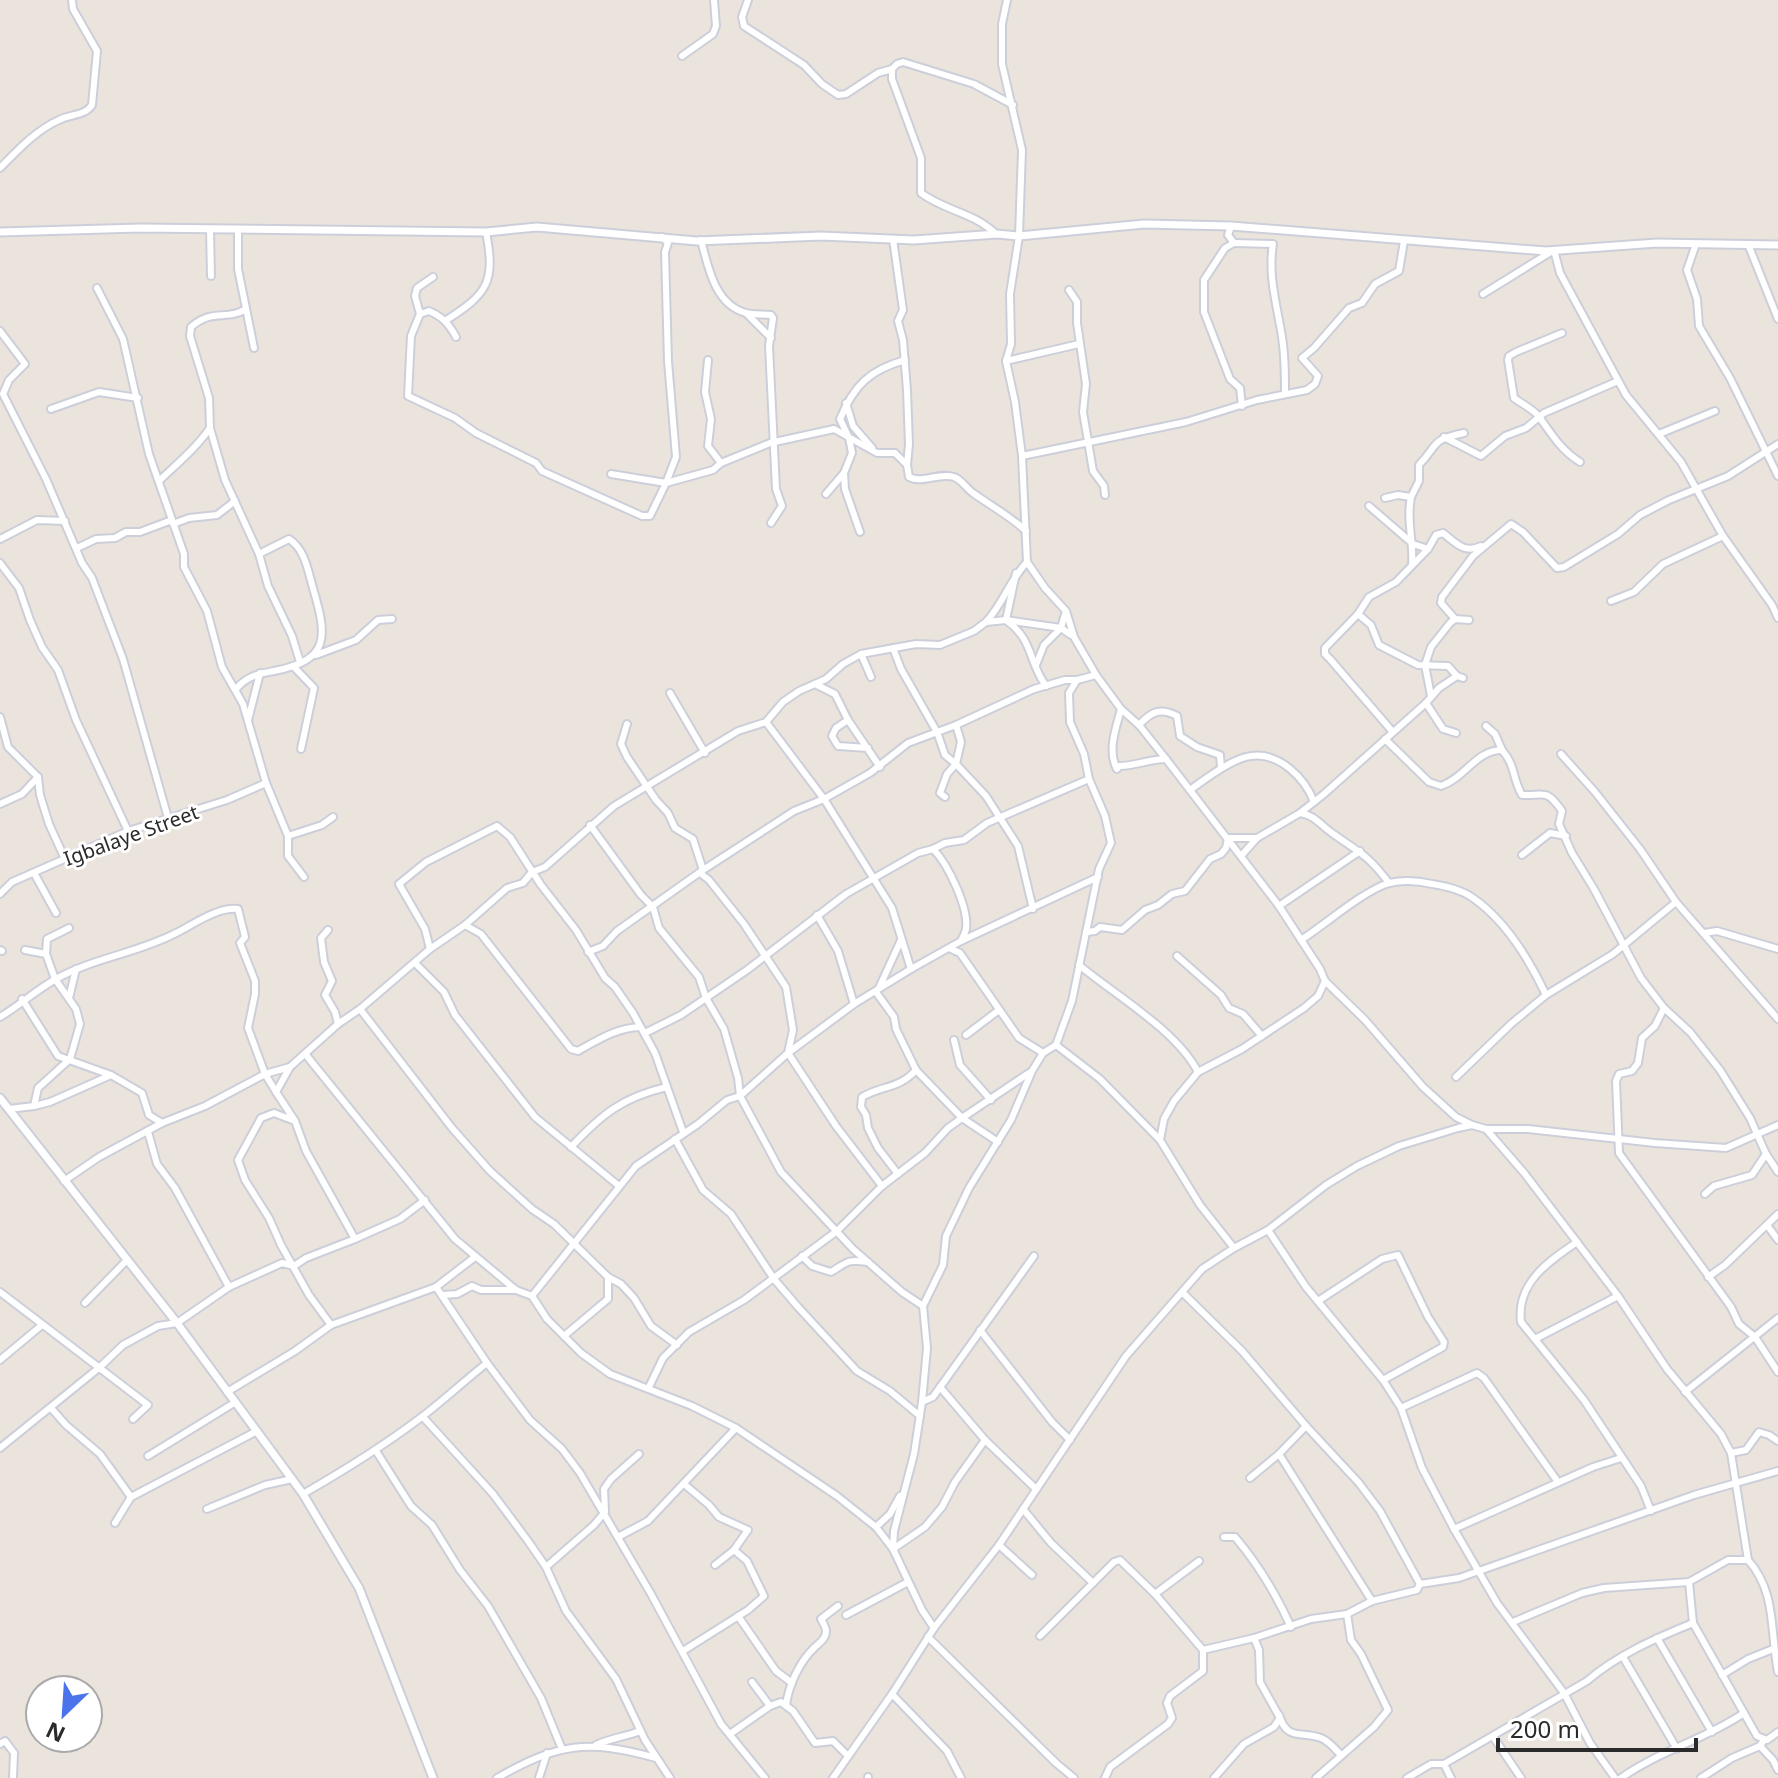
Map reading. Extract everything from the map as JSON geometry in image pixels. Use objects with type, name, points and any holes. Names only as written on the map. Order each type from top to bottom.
[{"type":"street","points":[[0,168],[44,129],[59,119],[87,111],[92,105],[97,51],[73,9],[72,0]]},
{"type":"street","points":[[682,56],[710,37],[715,30],[714,0]]},
{"type":"street","points":[[737,0],[746,2],[744,26],[804,65],[838,95],[846,94],[878,73],[903,62],[974,84],[1013,105]]},
{"type":"street","points":[[1007,0],[1002,24],[1002,64],[1022,150],[1019,236],[1010,294],[1011,344],[1006,361],[1022,456],[1027,562],[1066,611],[1074,637],[1096,675],[1121,709],[1139,725],[1166,759],[1279,906],[1325,981],[1365,1020],[1423,1087],[1456,1117],[1486,1129],[1528,1129],[1617,1140],[1726,1148],[1778,1125]]},
{"type":"street","points":[[892,69],[892,79],[923,165],[921,193],[983,221],[997,234]]},
{"type":"street","points":[[0,232],[210,229],[486,232],[537,227],[701,240],[821,236],[893,239],[997,234],[1019,236],[1144,224],[1554,250],[1657,243],[1778,245]]},
{"type":"street","points":[[210,229],[211,276]]},
{"type":"street","points":[[238,229],[238,269],[254,348]]},
{"type":"street","points":[[1230,230],[1234,243]]},
{"type":"street","points":[[1230,230],[1225,248],[1204,280],[1204,312],[1230,379],[1240,388],[1242,406]]},
{"type":"street","points":[[445,321],[476,301],[487,285],[491,258],[486,232]]},
{"type":"street","points":[[433,277],[417,288],[415,296],[420,314],[411,336],[408,396],[536,463],[542,471],[642,516],[650,516],[676,457],[668,361],[665,252],[668,243],[662,237]]},
{"type":"street","points":[[893,239],[902,294],[903,310],[898,321],[905,360],[909,477],[916,480],[955,477],[1026,531]]},
{"type":"street","points":[[701,240],[708,270],[722,297],[747,314],[771,338]]},
{"type":"street","points":[[1022,456],[1186,422],[1285,393],[1307,390],[1315,384],[1318,376],[1302,358],[1349,308],[1362,303],[1375,284],[1399,271],[1404,241]]},
{"type":"street","points":[[1225,248],[1234,243],[1273,244],[1274,302],[1285,361],[1285,393]]},
{"type":"street","points":[[1696,244],[1687,270],[1697,299],[1699,326],[1730,378],[1778,476]]},
{"type":"street","points":[[1748,244],[1778,319]]},
{"type":"street","points":[[1483,294],[1554,250]]},
{"type":"street","points":[[1554,250],[1560,273],[1626,395],[1681,462],[1723,536],[1778,617]]},
{"type":"street","points":[[97,288],[123,339],[149,454],[184,554],[184,567],[207,611],[222,667],[236,689],[248,721],[266,783],[288,836],[288,856],[304,877]]},
{"type":"street","points":[[1069,290],[1077,302],[1079,344],[1086,384],[1083,412],[1093,471],[1104,486],[1105,495]]},
{"type":"street","points":[[246,309],[240,313],[202,317],[191,327],[190,336],[209,398],[210,428],[235,501],[259,554],[268,586],[300,662]]},
{"type":"street","points":[[420,314],[429,311],[445,321],[456,337]]},
{"type":"street","points":[[747,314],[771,315],[773,318],[776,489],[782,506],[771,523]]},
{"type":"street","points":[[0,331],[25,364],[9,380],[3,394],[82,563],[92,578],[123,659],[168,818]]},
{"type":"street","points":[[1562,333],[1509,356],[1514,398],[1540,417],[1544,427],[1562,448],[1580,462]]},
{"type":"street","points":[[1006,361],[1079,344]]},
{"type":"street","points":[[708,360],[705,392],[711,419],[708,446],[721,463]]},
{"type":"street","points":[[826,494],[844,473],[852,453],[840,419],[846,403],[871,373],[905,360]]},
{"type":"street","points":[[1444,437],[1481,456],[1505,436],[1526,428],[1562,403],[1618,381]]},
{"type":"street","points":[[51,409],[99,392],[138,398]]},
{"type":"street","points":[[846,403],[853,426],[877,453]]},
{"type":"street","points":[[1659,434],[1715,411]]},
{"type":"street","points":[[160,480],[180,458],[196,447],[210,428]]},
{"type":"street","points":[[611,474],[666,483],[713,470],[721,463],[776,442],[834,429],[877,453],[895,453],[907,465]]},
{"type":"street","points":[[1412,565],[1413,544],[1408,509],[1419,481],[1419,465],[1430,448],[1444,437],[1464,433]]},
{"type":"street","points":[[1469,620],[1455,619],[1441,603],[1442,597],[1473,556],[1511,524],[1523,532],[1557,568],[1564,567],[1618,534],[1640,515],[1728,476],[1778,444]]},
{"type":"street","points":[[844,473],[845,489],[860,532]]},
{"type":"street","points":[[1385,498],[1398,495],[1411,497]]},
{"type":"street","points":[[77,548],[96,539],[115,538],[126,532],[140,532],[189,518],[217,515],[235,501]]},
{"type":"street","points":[[1369,506],[1413,544],[1428,549]]},
{"type":"street","points":[[0,547],[0,538],[37,520],[65,521]]},
{"type":"street","points":[[1392,731],[1325,654],[1328,643],[1358,614],[1369,597],[1396,582],[1428,549],[1436,535],[1443,533],[1462,549],[1472,550],[1488,543]]},
{"type":"street","points":[[1611,601],[1634,592],[1663,564],[1723,536]]},
{"type":"street","points":[[259,554],[292,539],[308,567],[321,618],[321,646],[316,655]]},
{"type":"street","points":[[64,1181],[99,1157],[162,1123],[205,1106],[265,1074],[290,1067],[338,1024],[430,949],[465,925],[507,888],[523,883],[532,872],[545,867],[614,806],[738,731],[766,722],[783,702],[826,679],[843,664],[861,654],[916,644],[940,645],[974,631],[995,613],[997,604],[1016,573],[1027,562]]},
{"type":"street","points":[[0,563],[19,588],[42,647],[58,670],[76,720],[128,831]]},
{"type":"street","points":[[1006,620],[1016,573]]},
{"type":"street","points":[[1036,665],[1044,645],[1061,628],[1066,611]]},
{"type":"street","points":[[1241,856],[1257,838],[1314,802],[1431,696],[1460,677],[1448,666],[1418,665],[1379,645],[1371,625],[1358,614]]},
{"type":"street","points":[[236,689],[250,677],[293,666],[356,640],[378,620],[392,619]]},
{"type":"street","points":[[1431,696],[1425,665],[1431,647],[1455,619]]},
{"type":"street","points":[[1006,620],[1021,630],[1038,675],[1046,686]]},
{"type":"street","points":[[986,622],[1006,620],[1061,628],[1074,637]]},
{"type":"street","points":[[893,648],[913,693],[937,732],[945,755],[1002,818],[1018,846],[1033,909]]},
{"type":"street","points":[[861,654],[871,677]]},
{"type":"street","points":[[293,666],[314,688],[301,749]]},
{"type":"street","points":[[248,721],[260,673]]},
{"type":"street","points":[[1034,689],[1038,675]]},
{"type":"street","points":[[588,952],[603,946],[617,931],[701,871],[794,811],[824,799],[880,767],[908,743],[1034,689],[1096,675]]},
{"type":"street","points":[[893,1549],[922,1402],[927,1348],[923,1306],[943,1265],[946,1236],[969,1188],[1011,1120],[1032,1071],[1043,1053],[1056,1045],[1072,1001],[1098,877],[1111,843],[1105,816],[1089,779],[1084,754],[1070,722],[1069,693],[1077,680]]},
{"type":"street","points":[[815,684],[835,694],[848,720],[880,767]]},
{"type":"street","points":[[670,693],[705,753]]},
{"type":"street","points":[[1426,703],[1443,729],[1456,733]]},
{"type":"street","points":[[1121,709],[1112,744],[1117,769],[1150,759],[1166,759]]},
{"type":"street","points":[[1139,725],[1151,712],[1168,711],[1177,716],[1180,736],[1198,748],[1220,755],[1221,768]]},
{"type":"street","points":[[0,717],[8,747],[38,777],[49,824],[65,859]]},
{"type":"street","points":[[848,720],[836,728],[832,736],[835,742],[843,748],[868,748]]},
{"type":"street","points":[[766,722],[824,799],[875,879],[892,908],[911,969]]},
{"type":"street","points":[[627,724],[621,744],[627,757],[668,813],[675,828],[693,839],[701,871],[744,924],[786,987],[793,1030],[788,1053],[836,1126],[882,1186]]},
{"type":"street","points":[[945,797],[940,793],[956,764],[961,742],[956,725]]},
{"type":"street","points":[[1486,726],[1495,734],[1502,750],[1512,761],[1516,785],[1522,795],[1536,793],[1553,798],[1562,811],[1559,824],[1641,978],[1720,1070],[1778,1172]]},
{"type":"street","points":[[1385,739],[1429,782],[1441,786],[1454,782],[1483,753],[1502,750]]},
{"type":"street","points":[[1561,754],[1640,849],[1676,902],[1778,1019]]},
{"type":"street","points":[[1190,790],[1221,768],[1252,755],[1285,764],[1310,791],[1314,802]]},
{"type":"street","points":[[0,804],[22,794],[38,777]]},
{"type":"street","points":[[465,925],[481,934],[571,1049],[578,1051],[628,1027],[642,1030],[706,998],[846,894],[918,853],[964,840],[977,829],[1089,779]]},
{"type":"street","name":"Igbalaye Street","points":[[0,894],[12,882],[128,831],[227,800],[266,783]]},
{"type":"street","points":[[1300,813],[1310,815],[1360,851],[1389,883]]},
{"type":"street","points":[[288,836],[322,825],[333,817]]},
{"type":"street","points":[[590,825],[653,907],[659,928],[699,977],[706,998],[724,1029],[740,1096],[781,1172],[868,1262],[923,1306]]},
{"type":"street","points":[[430,949],[425,929],[399,884],[426,862],[497,826],[510,837],[642,1030],[683,1132]]},
{"type":"street","points":[[1522,855],[1550,833],[1566,836]]},
{"type":"street","points":[[1228,838],[1257,838]]},
{"type":"street","points":[[1086,932],[1100,927],[1122,930],[1145,910],[1172,894],[1185,891],[1210,859],[1226,848],[1228,838]]},
{"type":"street","points":[[933,849],[943,859],[963,908],[967,928],[960,953]]},
{"type":"street","points":[[1279,906],[1360,851]]},
{"type":"street","points":[[541,885],[545,867]]},
{"type":"street","points":[[34,873],[56,913]]},
{"type":"street","points":[[532,1296],[636,1166],[698,1124],[727,1100],[740,1096],[788,1053],[854,1004],[961,941],[1098,877]]},
{"type":"street","points":[[1301,940],[1389,883],[1422,882],[1447,887],[1471,896],[1488,911],[1524,952],[1546,995]]},
{"type":"street","points":[[1456,1077],[1546,995],[1623,947],[1676,902]]},
{"type":"street","points":[[0,1017],[22,999],[76,969],[139,949],[202,919],[238,909],[245,937],[240,943],[255,981],[248,1028],[265,1074],[295,1121],[306,1151],[355,1239]]},
{"type":"street","points":[[817,915],[838,951],[854,1004]]},
{"type":"street","points":[[34,1106],[38,1088],[70,1059],[80,1019],[55,979],[46,954],[47,939],[69,928]]},
{"type":"street","points":[[328,930],[321,938],[324,962],[332,977],[325,995],[338,1024]]},
{"type":"street","points":[[1704,933],[1717,931],[1778,949]]},
{"type":"street","points":[[876,992],[901,940]]},
{"type":"street","points":[[951,949],[960,953],[1019,1038],[1043,1053]]},
{"type":"street","points":[[25,950],[46,954]]},
{"type":"street","points":[[1177,956],[1221,995],[1229,1008],[1243,1014],[1262,1036]]},
{"type":"street","points":[[415,963],[444,992],[455,1015],[535,1117],[619,1186]]},
{"type":"street","points":[[1079,965],[1150,1019],[1186,1054],[1198,1072]]},
{"type":"street","points":[[69,998],[76,969]]},
{"type":"street","points":[[1160,1140],[1164,1119],[1174,1101],[1198,1072],[1304,1008],[1318,996],[1325,981]]},
{"type":"street","points":[[876,992],[894,1017],[896,1029],[916,1070],[962,1118],[998,1142]]},
{"type":"street","points":[[22,999],[58,1056],[111,1075],[142,1093],[149,1115],[162,1123]]},
{"type":"street","points":[[1664,1008],[1655,1026],[1642,1038],[1638,1063],[1632,1071],[1619,1074],[1616,1081],[1619,1153],[1731,1307],[1739,1324],[1755,1337],[1778,1372]]},
{"type":"street","points":[[360,1009],[452,1128],[490,1171],[573,1242],[595,1267],[621,1284],[634,1298],[651,1326],[677,1345]]},
{"type":"street","points":[[966,1035],[999,1010]]},
{"type":"street","points":[[954,1040],[960,1065],[991,1100]]},
{"type":"street","points":[[1056,1045],[1100,1079],[1160,1140],[1200,1205],[1234,1248]]},
{"type":"street","points":[[306,1055],[455,1239],[516,1290],[532,1296],[547,1319],[581,1353],[610,1374],[649,1387],[736,1428],[837,1496],[876,1527],[893,1549],[934,1628]]},
{"type":"street","points":[[276,1092],[290,1067]]},
{"type":"street","points":[[898,1174],[878,1148],[868,1128],[861,1107],[862,1097],[874,1089],[899,1085],[916,1070]]},
{"type":"street","points":[[649,1387],[663,1358],[689,1332],[774,1279],[837,1231],[882,1186],[962,1118],[1032,1071]]},
{"type":"street","points":[[9,1109],[50,1102],[111,1075]]},
{"type":"street","points":[[571,1147],[610,1109],[640,1093],[667,1087]]},
{"type":"street","points":[[0,1098],[177,1323],[303,1494],[359,1588],[433,1778]]},
{"type":"street","points":[[295,1121],[274,1113],[261,1118],[238,1160],[245,1180],[309,1295],[331,1325]]},
{"type":"street","points":[[833,1778],[934,1628],[999,1545],[1126,1356],[1202,1269],[1268,1230],[1326,1185],[1357,1166],[1399,1146],[1472,1125]]},
{"type":"street","points":[[1486,1129],[1525,1174],[1618,1296],[1685,1392],[1721,1434],[1731,1453],[1748,1560],[1758,1570],[1770,1599],[1773,1649],[1778,1672]]},
{"type":"street","points":[[148,1132],[157,1164],[175,1188],[229,1287]]},
{"type":"street","points":[[140,1136],[149,1141]]},
{"type":"street","points":[[675,1139],[703,1190],[731,1214],[774,1279],[857,1371],[890,1391],[920,1416]]},
{"type":"street","points":[[1705,1194],[1714,1186],[1752,1175],[1766,1154]]},
{"type":"street","points":[[0,1448],[123,1345],[143,1333],[158,1326],[177,1323],[229,1287],[282,1263],[294,1266],[306,1258],[400,1219],[425,1200]]},
{"type":"street","points":[[1708,1277],[1725,1265],[1778,1214]]},
{"type":"street","points":[[1767,1225],[1778,1240]]},
{"type":"street","points":[[1268,1230],[1318,1301],[1383,1380],[1401,1408],[1422,1468],[1454,1529],[1497,1603],[1564,1693],[1590,1743],[1615,1778]]},
{"type":"street","points":[[1577,1242],[1543,1266],[1528,1285],[1520,1312],[1521,1322],[1584,1400],[1641,1486],[1651,1511]]},
{"type":"street","points":[[1318,1301],[1382,1259],[1398,1255],[1428,1317],[1444,1342],[1443,1347],[1383,1380]]},
{"type":"street","points":[[802,1256],[812,1266],[831,1272],[843,1262],[868,1262]]},
{"type":"street","points":[[922,1402],[933,1397],[1034,1256]]},
{"type":"street","points":[[227,1392],[331,1325],[436,1287],[475,1257]]},
{"type":"street","points":[[85,1303],[127,1260]]},
{"type":"street","points":[[608,1277],[608,1299]]},
{"type":"street","points":[[442,1295],[457,1294],[472,1286],[481,1290],[516,1290]]},
{"type":"street","points":[[436,1287],[487,1363],[530,1420],[562,1449],[605,1512],[721,1724],[765,1778]]},
{"type":"street","points":[[0,1292],[148,1405],[133,1419]]},
{"type":"street","points":[[564,1336],[608,1299],[626,1292]]},
{"type":"street","points":[[1183,1293],[1242,1351],[1359,1483],[1380,1511],[1420,1584]]},
{"type":"street","points":[[1535,1339],[1618,1296]]},
{"type":"street","points":[[1685,1392],[1778,1318]]},
{"type":"street","points":[[0,1360],[42,1325]]},
{"type":"street","points":[[980,1330],[1052,1422],[1070,1440]]},
{"type":"street","points":[[303,1494],[376,1451],[423,1417],[448,1392],[487,1363]]},
{"type":"street","points":[[1401,1408],[1477,1373],[1484,1378],[1558,1482]]},
{"type":"street","points":[[940,1387],[985,1440],[1036,1489]]},
{"type":"street","points":[[148,1456],[234,1403]]},
{"type":"street","points":[[51,1408],[100,1454],[131,1497]]},
{"type":"street","points":[[423,1417],[493,1494],[546,1567],[566,1611],[616,1679],[640,1731],[668,1777]]},
{"type":"street","points":[[1250,1478],[1306,1426]]},
{"type":"street","points":[[618,1537],[648,1521],[736,1428]]},
{"type":"street","points":[[115,1523],[131,1497],[257,1431]]},
{"type":"street","points":[[1731,1453],[1746,1450],[1759,1432],[1778,1441]]},
{"type":"street","points":[[893,1549],[934,1517],[985,1440]]},
{"type":"street","points":[[376,1451],[411,1506],[432,1525],[460,1570],[488,1606],[541,1698],[562,1749]]},
{"type":"street","points":[[546,1567],[605,1512],[604,1489],[639,1454]]},
{"type":"street","points":[[1279,1454],[1372,1601]]},
{"type":"street","points":[[1454,1529],[1558,1482],[1621,1458]]},
{"type":"street","points":[[1420,1584],[1459,1578],[1694,1495],[1778,1471]]},
{"type":"street","points":[[207,1509],[265,1485],[292,1479]]},
{"type":"street","points":[[684,1484],[719,1517],[748,1530],[734,1550],[715,1565]]},
{"type":"street","points":[[876,1527],[890,1514],[904,1490]]},
{"type":"street","points":[[1023,1509],[1051,1543],[1093,1583]]},
{"type":"street","points":[[1224,1537],[1235,1537],[1255,1561],[1291,1627]]},
{"type":"street","points":[[999,1545],[1032,1575]]},
{"type":"street","points":[[683,1651],[764,1596],[747,1561],[734,1550]]},
{"type":"street","points":[[1040,1636],[1114,1562],[1120,1560],[1155,1594],[1203,1650],[1203,1671],[1170,1696],[1167,1703],[1172,1718],[1168,1724],[1110,1767],[1105,1778]]},
{"type":"street","points":[[1513,1622],[1582,1593],[1604,1588],[1689,1582],[1728,1560],[1748,1560]]},
{"type":"street","points":[[1155,1594],[1199,1561]]},
{"type":"street","points":[[846,1615],[908,1582]]},
{"type":"street","points":[[1689,1582],[1693,1623],[1778,1770]]},
{"type":"street","points":[[1203,1650],[1254,1638],[1311,1619],[1347,1614],[1372,1601],[1417,1590],[1420,1584]]},
{"type":"street","points":[[1770,1599],[1778,1593]]},
{"type":"street","points":[[786,1705],[792,1683],[814,1648],[823,1640],[826,1632],[821,1619],[838,1606]]},
{"type":"street","points":[[1316,1778],[1374,1727],[1388,1710],[1351,1640],[1347,1614]]},
{"type":"street","points":[[738,1616],[776,1671],[792,1683]]},
{"type":"street","points":[[1407,1778],[1431,1764],[1444,1764],[1494,1738],[1623,1657],[1693,1623]]},
{"type":"street","points":[[928,1637],[1074,1778]]},
{"type":"street","points":[[1254,1638],[1259,1650],[1260,1682],[1283,1726],[1293,1734],[1325,1739],[1341,1755]]},
{"type":"street","points":[[1657,1638],[1712,1732]]},
{"type":"street","points":[[1722,1675],[1748,1659],[1773,1649]]},
{"type":"street","points":[[1623,1657],[1677,1749]]},
{"type":"street","points":[[752,1682],[770,1706]]},
{"type":"street","points":[[892,1694],[947,1751],[961,1778]]},
{"type":"street","points":[[730,1734],[777,1702],[793,1711],[813,1741],[833,1741],[847,1755]]},
{"type":"street","points":[[1214,1778],[1244,1744],[1274,1727],[1280,1718],[1278,1712]]},
{"type":"street","points":[[1621,1778],[1744,1713]]},
{"type":"street","points":[[596,1745],[609,1738],[626,1737],[640,1731]]},
{"type":"street","points":[[1701,1778],[1778,1732]]},
{"type":"street","points":[[1494,1738],[1521,1778]]},
{"type":"street","points":[[0,1744],[5,1741],[14,1753],[13,1778]]},
{"type":"street","points":[[497,1778],[547,1753],[562,1749],[596,1745],[656,1758]]},
{"type":"street","points":[[539,1778],[547,1753]]},
{"type":"street","points":[[1444,1764],[1451,1778]]}]
